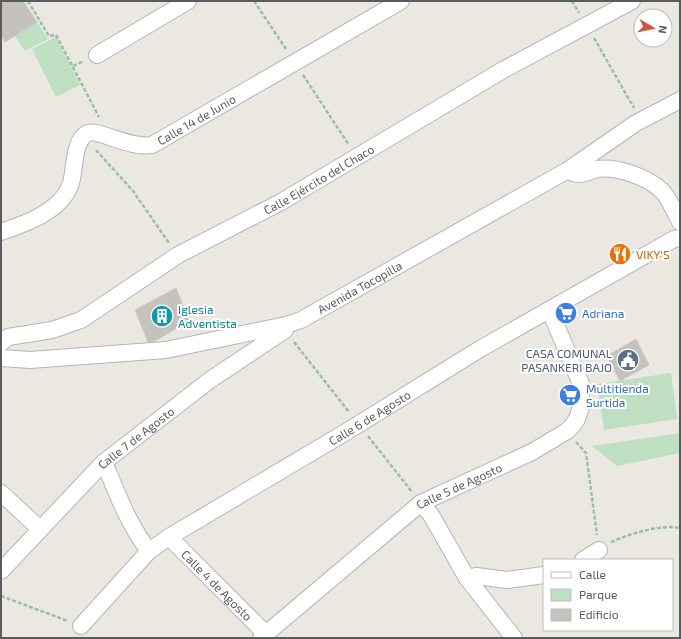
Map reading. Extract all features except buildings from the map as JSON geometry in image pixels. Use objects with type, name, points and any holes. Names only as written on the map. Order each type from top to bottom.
[{"type":"street","points":[[97,55],[188,1]]},
{"type":"street","name":"Calle 14 de Junio","points":[[83,136],[91,132],[134,146],[152,144],[401,1]]},
{"type":"street","name":"Calle Ejército del Chaco","points":[[1,343],[8,337],[52,330],[81,320],[178,255],[281,202],[503,70],[632,1]]},
{"type":"street","name":"Avenida Tocopilla","points":[[1,358],[30,360],[166,350],[286,325],[301,320],[568,170],[641,121],[680,100]]},
{"type":"street","points":[[1,232],[25,224],[60,202],[71,185],[79,143],[83,136]]},
{"type":"street","points":[[568,170],[580,175],[599,169],[617,170],[647,181],[662,191],[680,222]]},
{"type":"street","name":"Calle 6 de Agosto","points":[[81,626],[149,551],[169,537],[339,436],[480,349],[550,311],[674,239],[680,238]]},
{"type":"street","name":"Calle 5 de Agosto","points":[[263,635],[422,503],[532,452],[567,431],[577,419],[581,407],[581,384],[550,311]]},
{"type":"street","name":"Calle 7 de Agosto","points":[[1,571],[104,462],[210,380],[285,330],[286,325]]},
{"type":"street","points":[[104,462],[122,508],[136,534],[149,551]]},
{"type":"street","points":[[1,493],[40,529]]},
{"type":"street","points":[[422,503],[431,515],[467,578],[514,638]]},
{"type":"street","name":"Calle 4 de Agosto","points":[[169,537],[263,635]]},
{"type":"street","points":[[585,559],[599,550]]},
{"type":"street","points":[[467,578],[476,576],[507,580],[543,575]]},
{"type":"path","points":[[28,1],[49,36],[56,34],[84,85],[108,138]]},
{"type":"path","points":[[254,1],[356,157]]},
{"type":"path","points":[[572,1],[641,121]]},
{"type":"path","points":[[83,136],[133,190],[178,255]]},
{"type":"path","points":[[567,431],[586,454],[599,550]]},
{"type":"path","points":[[599,550],[607,543],[624,536],[651,530],[675,527],[680,528]]},
{"type":"path","points":[[1,596],[81,626]]},
{"type":"green space","points":[[37,22],[48,39],[25,51],[15,36]]},
{"type":"green space","points":[[56,37],[80,85],[56,97],[32,49]]},
{"type":"green space","points":[[671,373],[677,419],[604,430],[597,384]]},
{"type":"green space","points":[[680,433],[680,453],[617,466],[592,446]]},
{"type":"place","name":"VIKY'S","points":[[620,254]]},
{"type":"place","name":"Adriana","points":[[566,313]]},
{"type":"place","name":"Iglesia Adventista","points":[[162,316]]},
{"type":"place","name":"CASA COMUNAL PASANKERI BAJO","points":[[628,360]]},
{"type":"place","name":"Multitienda Surtida","points":[[570,395]]}]
